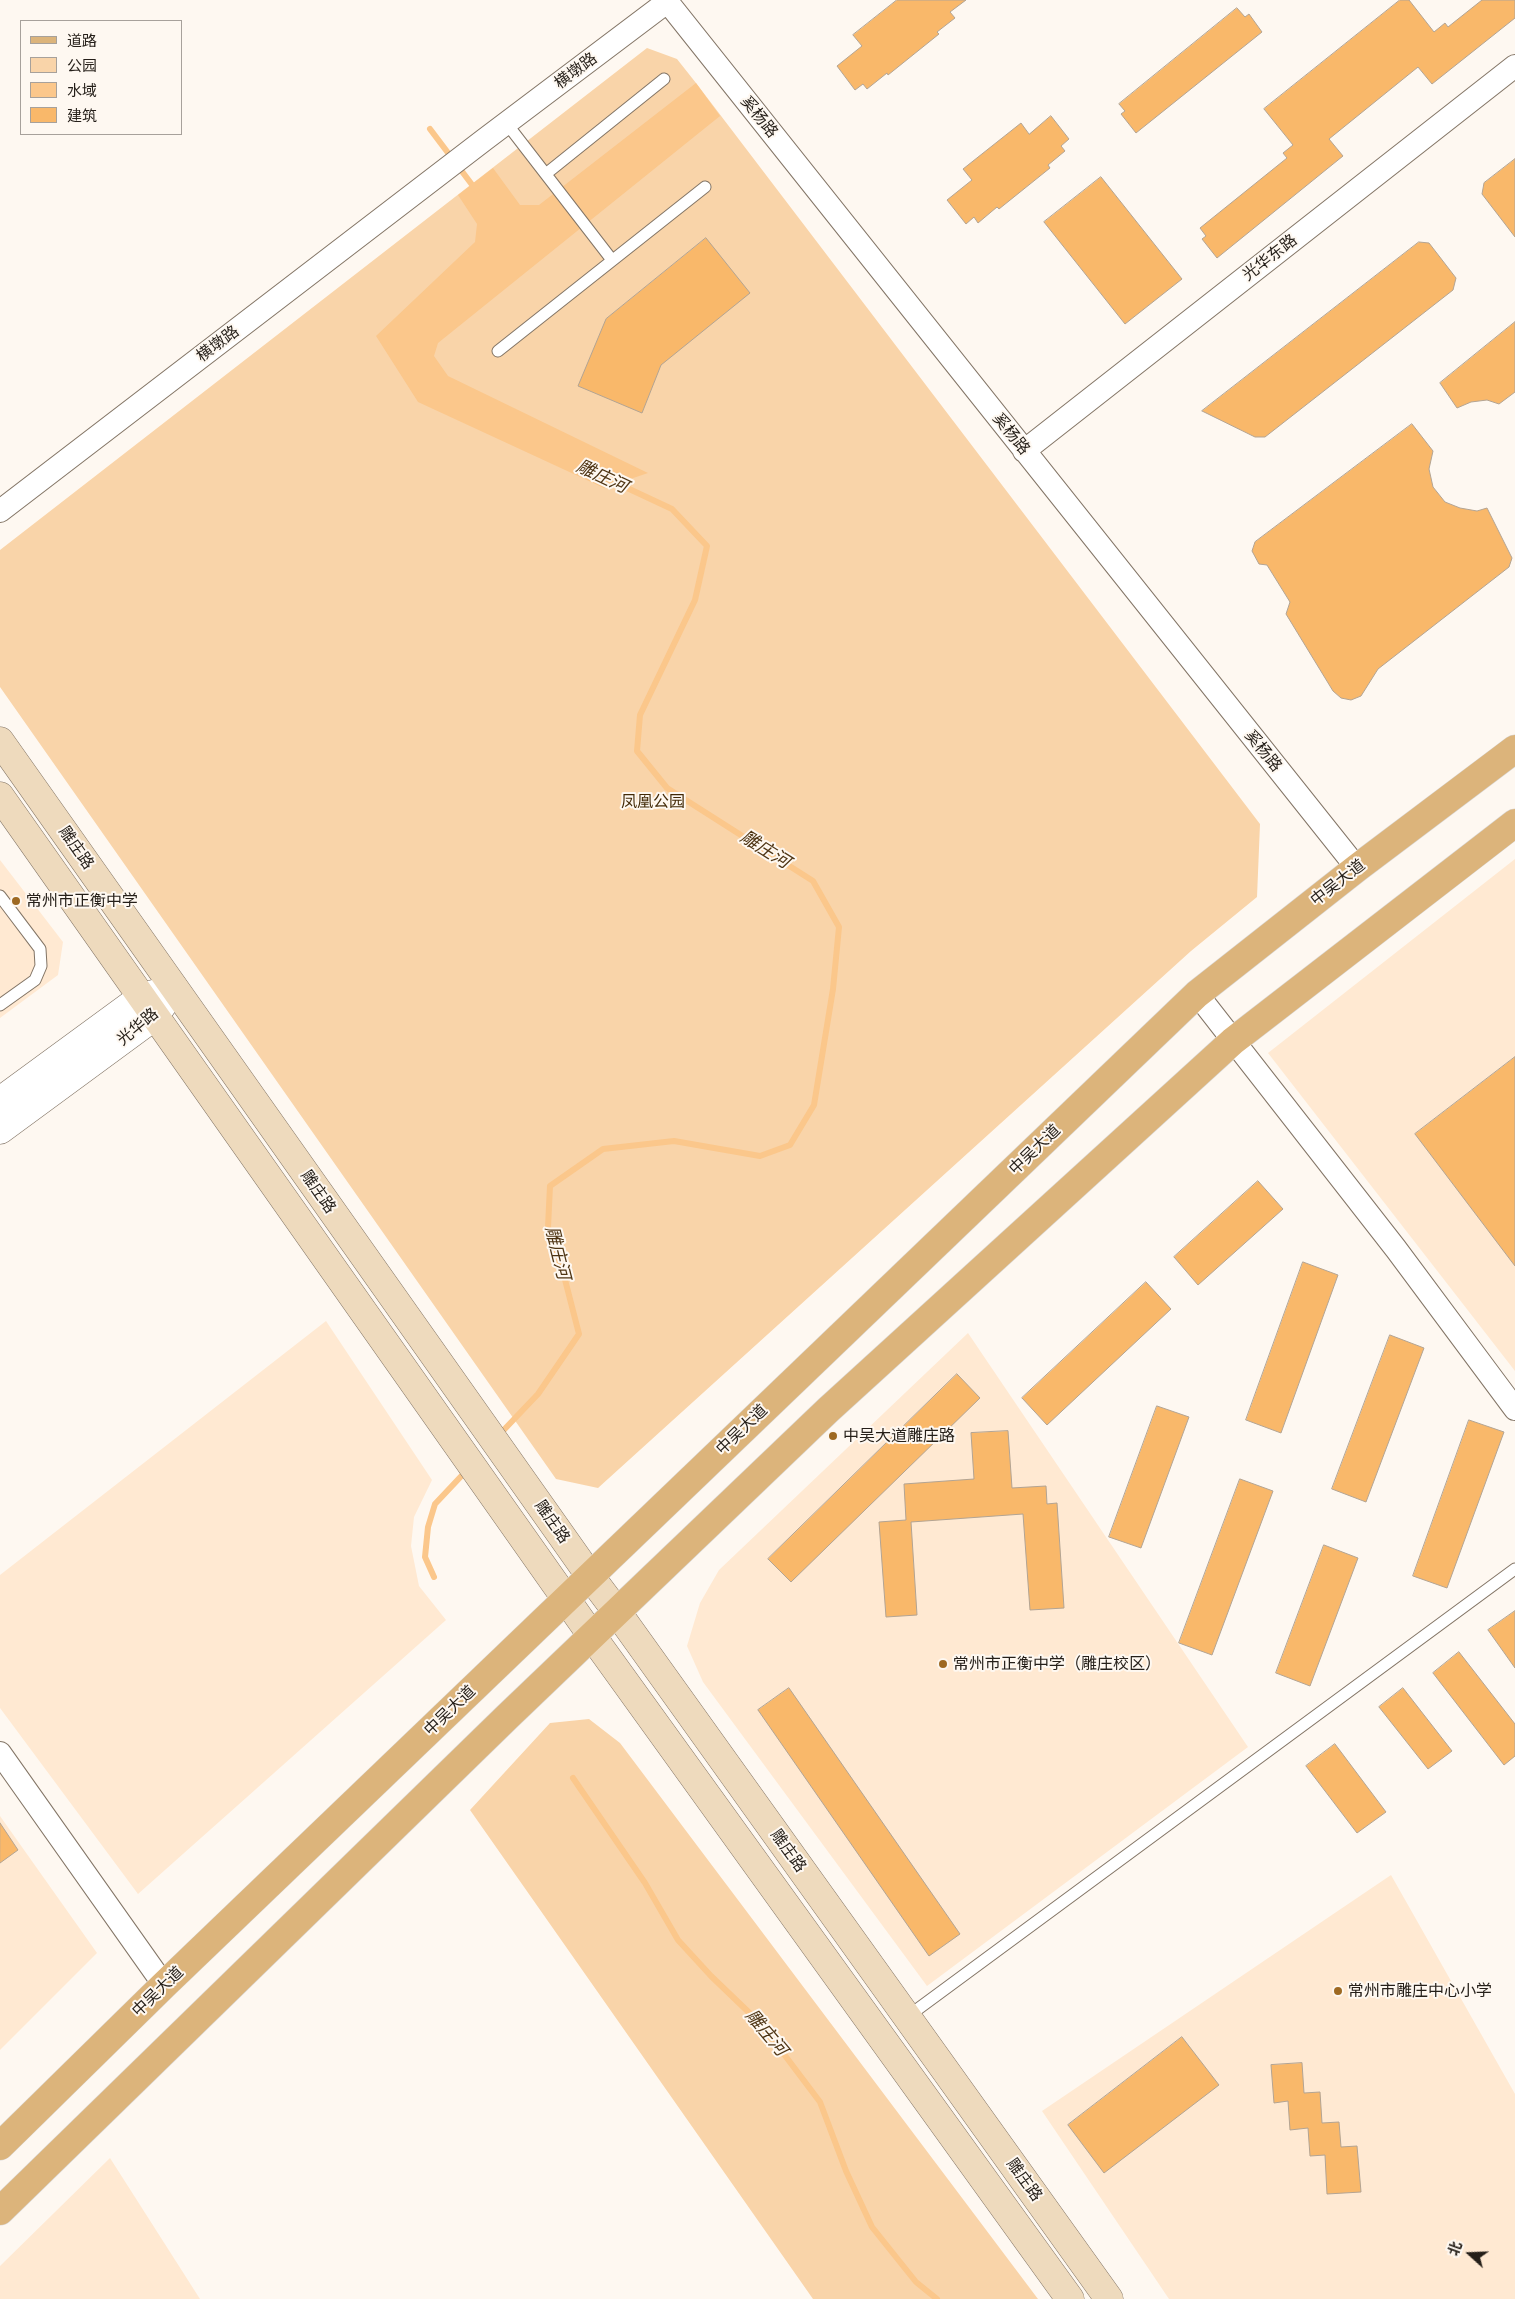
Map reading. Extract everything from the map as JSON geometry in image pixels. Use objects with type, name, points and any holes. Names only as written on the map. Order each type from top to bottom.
[{"type":"main road","name":"雕庄路","points":[[0,741],[486,1430],[1109,2299]]},
{"type":"main road","name":"中吴大道","points":[[0,2146],[566,1599],[1198,994],[1356,868],[1515,750]]},
{"type":"main road","name":"雕庄路","points":[[0,796],[592,1636],[1070,2299]]},
{"type":"main road","points":[[0,2211],[592,1636],[828,1410],[1232,1041],[1515,822]]},
{"type":"street","name":"横墩路","points":[[0,511],[666,1]]},
{"type":"street","name":"奚杨路","points":[[666,1],[1356,868]]},
{"type":"street","name":"光华东路","points":[[1024,451],[1515,66]]},
{"type":"street","name":"光华路","points":[[0,1130],[174,988]]},
{"type":"street","points":[[1198,994],[1232,1041],[1396,1249],[1515,1409]]},
{"type":"street","name":"光华路","points":[[0,1101],[149,1007]]},
{"type":"street","points":[[0,1753],[164,1986]]},
{"type":"lane","points":[[547,173],[664,79]]},
{"type":"lane","points":[[507,124],[547,173],[612,260]]},
{"type":"lane","points":[[498,351],[705,187]]},
{"type":"lane","points":[[0,896],[40,949],[41,966],[35,980],[0,1005]]},
{"type":"lane","points":[[908,2017],[1515,1569]]},
{"type":"shaded area","points":[[1515,859],[1515,1371],[1268,1053]]},
{"type":"shaded area","name":"常州市正衡中学","points":[[0,860],[63,942],[58,975],[0,1018]]},
{"type":"shaded area","points":[[326,1321],[432,1480],[414,1517],[411,1546],[419,1586],[446,1620],[138,1894],[0,1708],[0,1575]]},
{"type":"shaded area","name":"常州市正衡中学（雕庄校区）","points":[[968,1333],[1248,1747],[927,1986],[703,1682],[687,1646],[700,1603],[719,1570]]},
{"type":"shaded area","points":[[0,1816],[97,1953],[0,2050]]},
{"type":"shaded area","name":"常州市雕庄中心小学","points":[[1391,1875],[1515,2094],[1515,2299],[1169,2299],[1042,2111]]},
{"type":"shaded area","points":[[110,2158],[200,2299],[0,2299],[0,2266]]},
{"type":"green space","name":"凤凰公园","points":[[647,48],[677,59],[696,83],[1260,824],[1257,897],[1191,951],[598,1488],[556,1479],[0,687],[0,550]]},
{"type":"green space","points":[[589,1719],[620,1743],[1038,2299],[813,2299],[470,1810],[550,1723]]},
{"type":"water","points":[[696,83],[720,116],[438,343],[434,356],[448,376],[648,473],[604,488],[418,402],[376,336],[475,242],[477,224],[458,195],[493,168],[520,205],[539,205]]},
{"type":"building","points":[[897,0],[966,0],[950,12],[955,18],[937,32],[939,34],[888,75],[887,73],[867,89],[863,84],[855,90],[837,66],[862,46],[853,35]]},
{"type":"building","points":[[1400,0],[1409,0],[1434,32],[1445,23],[1448,27],[1482,0],[1515,0],[1515,18],[1432,84],[1418,67],[1329,139],[1343,156],[1217,258],[1202,239],[1206,236],[1200,228],[1287,158],[1283,153],[1293,145],[1264,109]]},
{"type":"building","points":[[1237,8],[1245,17],[1249,14],[1262,32],[1136,133],[1121,114],[1125,111],[1119,104]]},
{"type":"building","points":[[1051,116],[1069,139],[1061,146],[1065,151],[1048,165],[1050,168],[999,209],[997,207],[978,223],[974,217],[966,224],[947,200],[972,180],[963,169],[1021,123],[1029,134]]},
{"type":"building","points":[[1515,159],[1515,237],[1482,194],[1484,183]]},
{"type":"building","points":[[1101,177],[1182,279],[1125,324],[1044,222]]},
{"type":"building","points":[[706,238],[750,293],[661,365],[642,413],[578,386],[606,319]]},
{"type":"building","points":[[1419,242],[1429,243],[1456,278],[1453,290],[1265,437],[1255,437],[1202,411]]},
{"type":"building","points":[[1515,322],[1515,392],[1499,404],[1487,400],[1471,402],[1457,408],[1440,383]]},
{"type":"building","points":[[1412,424],[1433,451],[1429,469],[1433,487],[1445,502],[1460,508],[1477,511],[1487,508],[1512,558],[1509,567],[1378,669],[1361,696],[1351,700],[1341,698],[1333,691],[1286,614],[1290,602],[1267,565],[1259,564],[1252,551],[1255,542]]},
{"type":"building","points":[[1515,1057],[1515,1266],[1415,1134]]},
{"type":"building","points":[[1258,1181],[1283,1209],[1198,1285],[1174,1257]]},
{"type":"building","points":[[1303,1262],[1338,1275],[1281,1433],[1246,1420]]},
{"type":"building","points":[[1146,1282],[1171,1309],[1047,1425],[1022,1398]]},
{"type":"building","points":[[1390,1335],[1424,1348],[1366,1502],[1332,1489]]},
{"type":"building","points":[[957,1374],[980,1398],[791,1582],[768,1559]]},
{"type":"building","points":[[1157,1406],[1189,1417],[1141,1548],[1109,1537]]},
{"type":"building","points":[[1469,1420],[1504,1432],[1447,1588],[1413,1576]]},
{"type":"building","points":[[1008,1431],[1012,1488],[1046,1486],[1047,1504],[1057,1503],[1064,1608],[1030,1610],[1023,1514],[911,1522],[917,1615],[886,1617],[879,1522],[906,1520],[904,1484],[974,1479],[971,1433]]},
{"type":"building","points":[[1240,1479],[1273,1491],[1212,1655],[1179,1643]]},
{"type":"building","points":[[1324,1545],[1358,1558],[1310,1686],[1276,1673]]},
{"type":"building","points":[[1515,1611],[1515,1668],[1488,1630]]},
{"type":"building","points":[[1459,1652],[1515,1724],[1515,1756],[1504,1765],[1433,1673]]},
{"type":"building","points":[[789,1688],[960,1934],[929,1956],[758,1710]]},
{"type":"building","points":[[1403,1688],[1452,1751],[1428,1769],[1379,1707]]},
{"type":"building","points":[[1335,1744],[1386,1812],[1357,1833],[1306,1766]]},
{"type":"building","points":[[0,1823],[18,1850],[0,1863]]},
{"type":"building","points":[[1182,2037],[1219,2085],[1104,2173],[1068,2125]]},
{"type":"building","points":[[1302,2063],[1304,2093],[1320,2092],[1322,2123],[1339,2122],[1341,2147],[1357,2146],[1361,2192],[1327,2194],[1325,2155],[1310,2156],[1308,2128],[1290,2130],[1288,2101],[1274,2103],[1271,2065]]},
{"type":"waterway","name":"雕庄河","points":[[430,129],[476,190]]},
{"type":"waterway","name":"雕庄河","points":[[499,1435],[538,1394],[579,1334],[562,1268],[548,1227],[550,1186],[603,1149],[674,1141],[760,1156],[790,1145],[814,1105],[833,989],[839,927],[813,881],[667,788],[637,751],[640,715],[695,600],[707,546],[672,509],[610,480]]},
{"type":"waterway","name":"雕庄河","points":[[434,1577],[425,1557],[428,1527],[435,1504],[467,1470]]},
{"type":"waterway","name":"雕庄河","points":[[573,1778],[645,1883],[678,1940],[711,1976],[762,2025],[820,2102],[846,2171],[872,2227],[916,2282],[937,2299]]},
{"type":"place","name":"常州市正衡中学","points":[[16,901]]},
{"type":"place","name":"中吴大道雕庄路","points":[[833,1436]]},
{"type":"place","name":"常州市正衡中学（雕庄校区）","points":[[943,1664]]},
{"type":"place","name":"常州市雕庄中心小学","points":[[1338,1991]]}]
